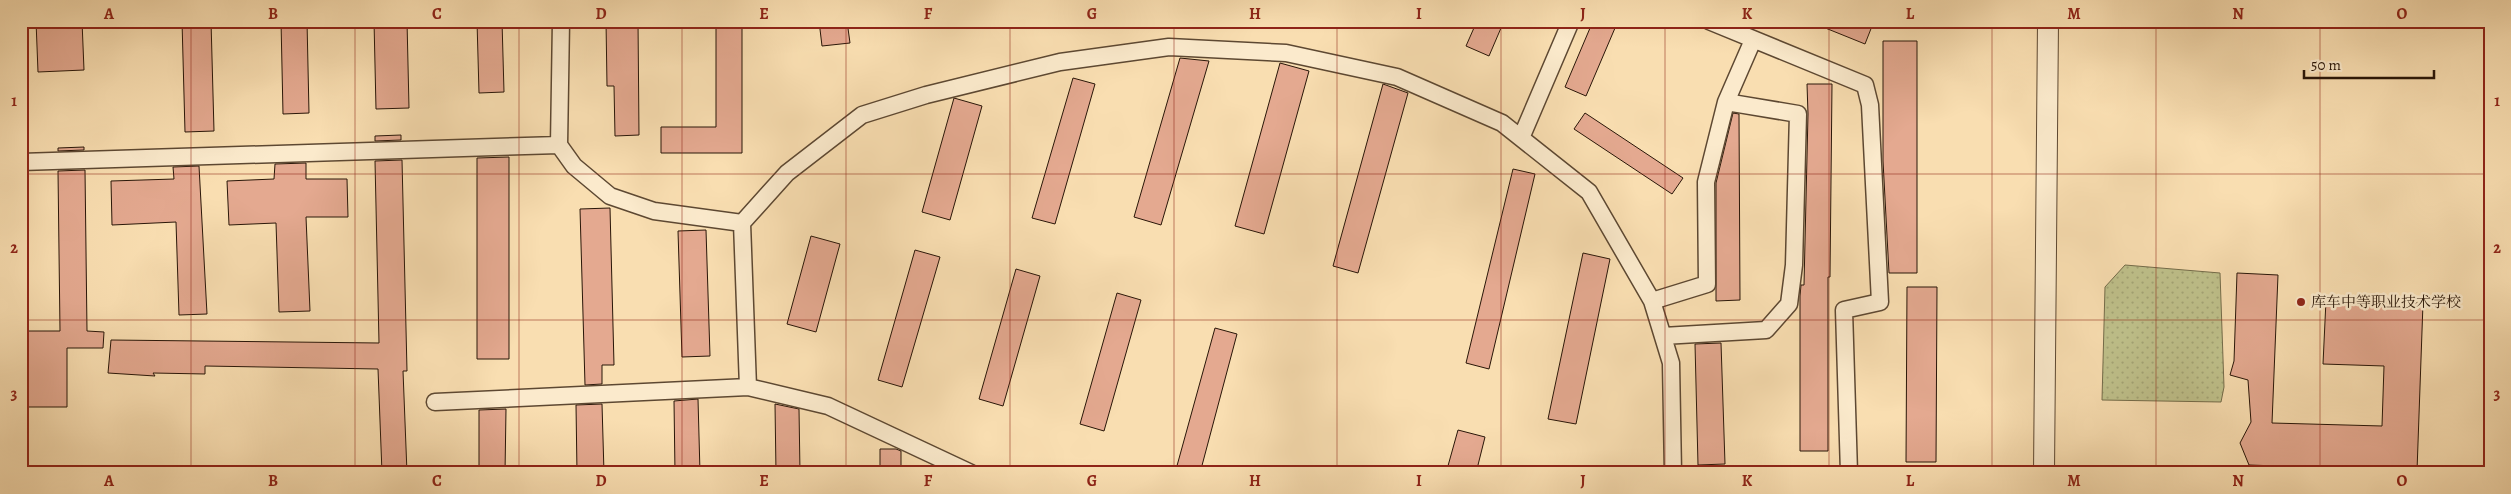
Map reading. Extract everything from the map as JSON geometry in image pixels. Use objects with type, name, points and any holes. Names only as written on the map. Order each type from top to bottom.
[{"type":"street","points":[[561,21],[559,145],[574,166],[610,196],[654,211],[742,223]]},
{"type":"street","points":[[1521,138],[1571,21]]},
{"type":"street","points":[[1709,21],[1865,85],[1870,105],[1880,302],[1844,310],[1849,473]]},
{"type":"street","points":[[2044,473],[2048,21]]},
{"type":"street","points":[[1652,302],[1707,284],[1706,182],[1726,102],[1752,40]]},
{"type":"street","points":[[748,388],[742,223],[787,172],[862,115],[926,95],[1060,62],[1169,47],[1286,53],[1397,77],[1502,123],[1588,192],[1652,302],[1663,336],[1670,363],[1673,473]]},
{"type":"street","points":[[1663,336],[1766,330],[1789,304],[1794,265],[1798,114],[1726,102]]},
{"type":"street","points":[[21,162],[559,145]]},
{"type":"street","points":[[435,402],[748,388],[828,406],[970,473]]},
{"type":"green space","points":[[2125,265],[2220,273],[2224,387],[2221,402],[2102,400],[2105,287]]},
{"type":"building","points":[[36,21],[82,21],[84,70],[38,72]]},
{"type":"building","points":[[182,21],[211,21],[214,131],[185,132]]},
{"type":"building","points":[[281,21],[307,21],[309,113],[283,114]]},
{"type":"building","points":[[374,21],[407,21],[409,108],[376,109]]},
{"type":"building","points":[[477,21],[502,21],[504,92],[479,93]]},
{"type":"building","points":[[606,21],[638,21],[639,135],[615,136],[614,86],[607,86]]},
{"type":"building","points":[[716,21],[742,21],[742,153],[661,153],[661,127],[716,127]]},
{"type":"building","points":[[819,21],[847,21],[850,43],[822,46]]},
{"type":"building","points":[[1477,21],[1504,21],[1489,56],[1466,46]]},
{"type":"building","points":[[1593,21],[1618,21],[1586,96],[1565,87]]},
{"type":"building","points":[[1808,21],[1874,21],[1865,44]]},
{"type":"building","points":[[1883,41],[1917,41],[1917,273],[1889,273],[1883,161]]},
{"type":"building","points":[[1180,58],[1209,61],[1161,225],[1134,217]]},
{"type":"building","points":[[1280,63],[1309,71],[1264,234],[1235,226]]},
{"type":"building","points":[[1073,78],[1095,84],[1055,224],[1032,218]]},
{"type":"building","points":[[1383,84],[1408,93],[1358,273],[1333,266]]},
{"type":"building","points":[[1807,84],[1832,84],[1830,277],[1828,277],[1828,451],[1800,451],[1800,296],[1801,285],[1804,285]]},
{"type":"building","points":[[954,98],[982,106],[950,220],[922,212]]},
{"type":"building","points":[[1585,113],[1683,178],[1672,194],[1574,129]]},
{"type":"building","points":[[1733,113],[1739,114],[1740,300],[1716,301],[1716,183]]},
{"type":"building","points":[[401,135],[401,140],[375,141],[375,136]]},
{"type":"building","points":[[84,147],[84,150],[58,151],[58,148]]},
{"type":"building","points":[[509,157],[509,359],[477,359],[477,158]]},
{"type":"building","points":[[402,160],[407,371],[403,371],[407,473],[382,473],[378,369],[205,366],[205,374],[153,373],[155,376],[108,373],[111,340],[379,343],[375,161]]},
{"type":"building","points":[[306,163],[306,179],[347,179],[348,217],[306,217],[310,311],[279,312],[276,223],[229,225],[227,181],[274,179],[275,164]]},
{"type":"building","points":[[199,166],[207,314],[179,315],[176,222],[112,225],[111,181],[174,179],[173,167]]},
{"type":"building","points":[[1513,169],[1535,174],[1489,369],[1466,363]]},
{"type":"building","points":[[85,170],[87,331],[104,332],[103,348],[67,348],[67,407],[26,407],[27,331],[60,331],[58,171]]},
{"type":"building","points":[[610,208],[614,365],[602,365],[602,384],[585,385],[580,209]]},
{"type":"building","points":[[706,230],[710,356],[682,357],[678,231]]},
{"type":"building","points":[[811,236],[840,244],[816,332],[787,324]]},
{"type":"building","points":[[915,250],[940,257],[902,387],[878,380]]},
{"type":"building","points":[[1583,253],[1610,259],[1576,424],[1548,419]]},
{"type":"building","points":[[1016,269],[1040,276],[1003,406],[979,399]]},
{"type":"building","points":[[2237,273],[2278,275],[2272,423],[2382,426],[2384,366],[2323,364],[2326,300],[2423,303],[2417,471],[2249,465],[2240,443],[2251,422],[2248,380],[2230,375],[2234,361]]},
{"type":"building","points":[[1907,287],[1937,287],[1936,462],[1906,462]]},
{"type":"building","points":[[1117,293],[1141,300],[1104,431],[1080,424]]},
{"type":"building","points":[[1215,328],[1237,334],[1200,473],[1175,473]]},
{"type":"building","points":[[1721,343],[1725,464],[1698,465],[1695,344]]},
{"type":"building","points":[[698,399],[700,473],[675,473],[674,401]]},
{"type":"building","points":[[602,404],[604,473],[577,473],[576,405]]},
{"type":"building","points":[[775,404],[799,409],[800,473],[776,473]]},
{"type":"building","points":[[506,409],[505,473],[479,473],[479,410]]},
{"type":"building","points":[[1458,430],[1485,437],[1476,473],[1446,473]]},
{"type":"building","points":[[880,449],[896,449],[901,451],[901,473],[880,473]]},
{"type":"place","name":"库车中等职业技术学校","points":[[2301,302]]}]
